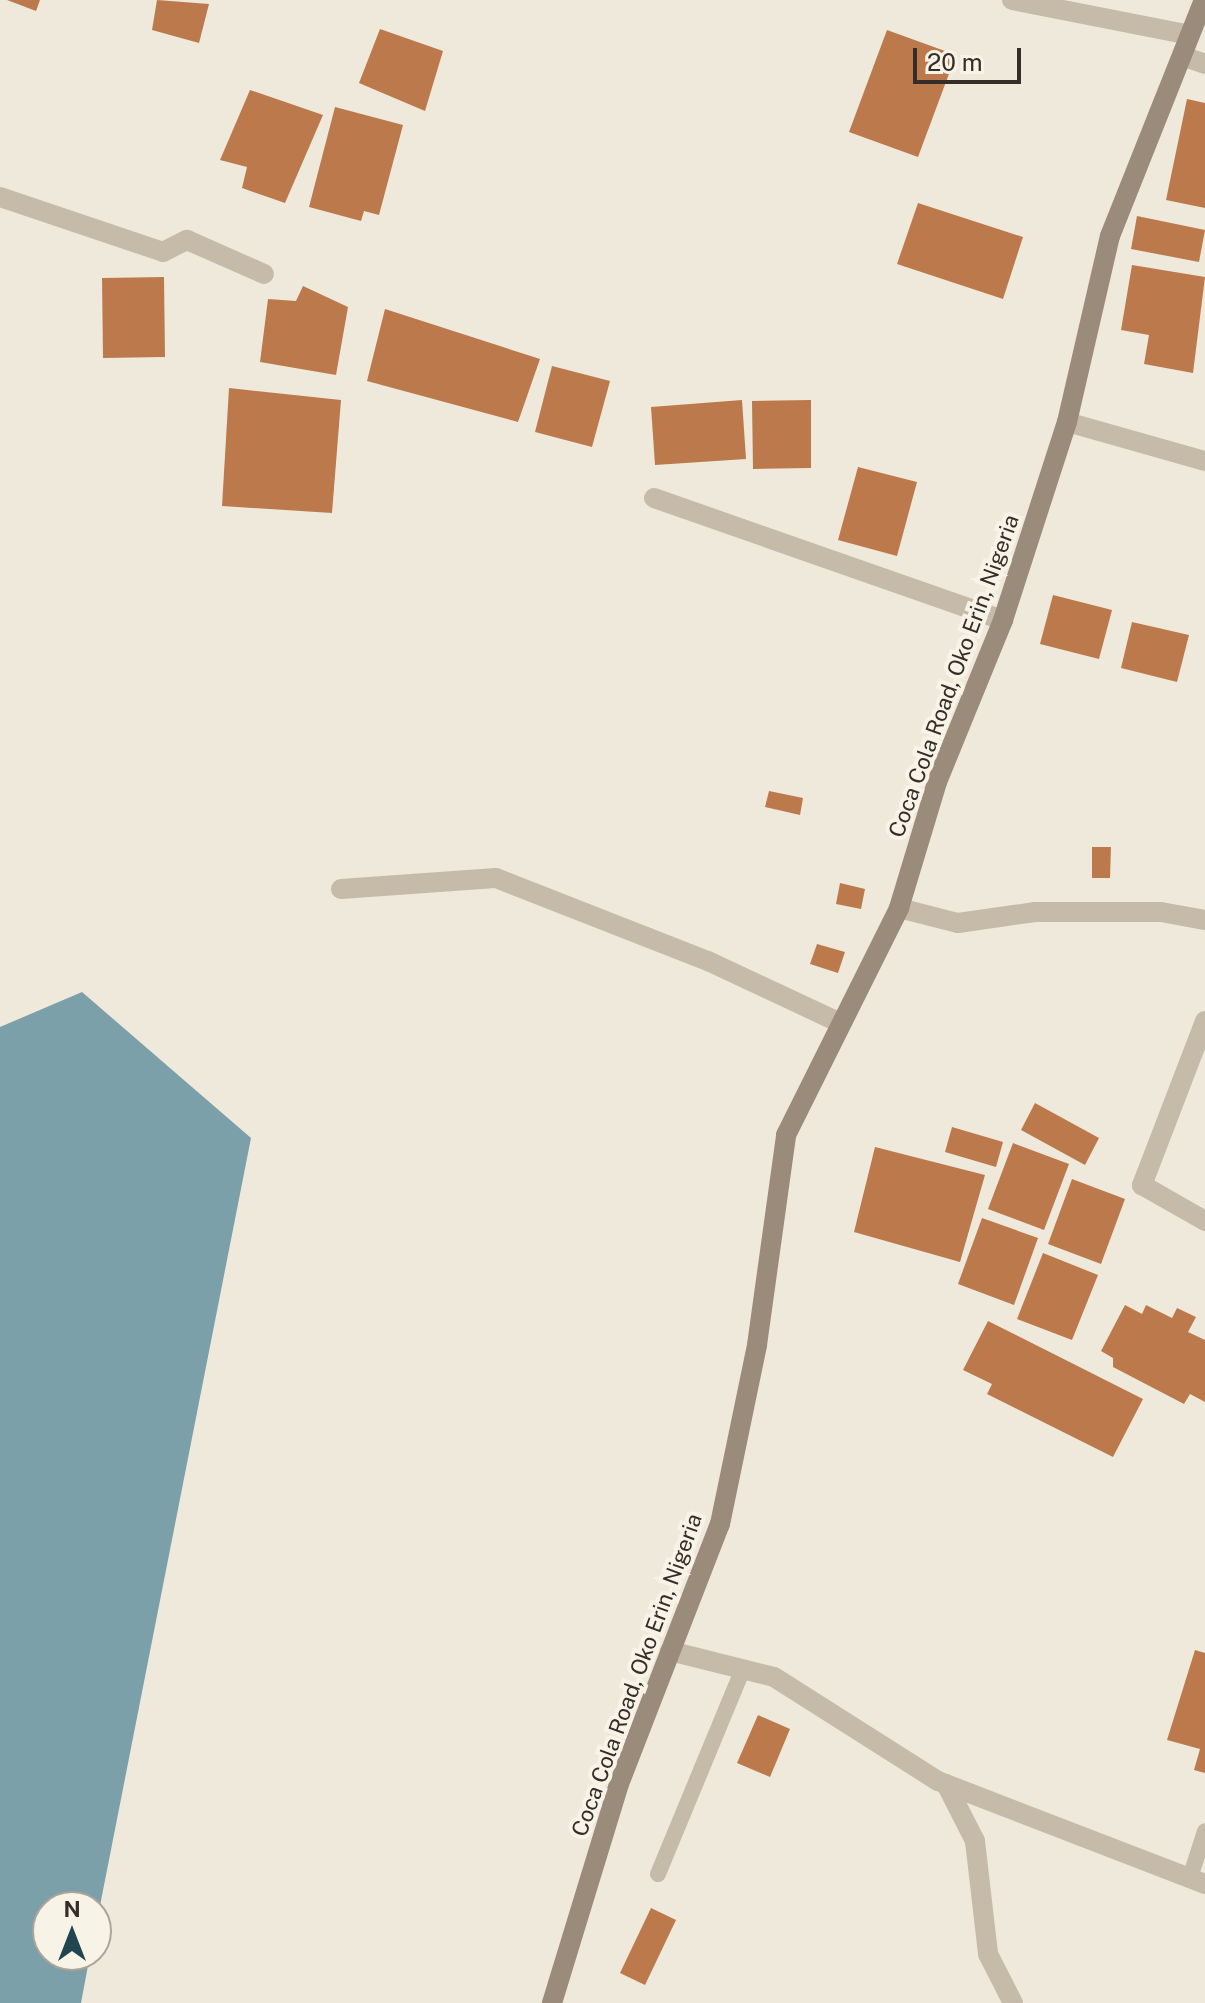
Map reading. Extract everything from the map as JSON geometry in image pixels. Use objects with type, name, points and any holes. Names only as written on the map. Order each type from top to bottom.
[{"type":"street","points":[[1012,0],[1190,35]]},
{"type":"street","name":"Coca Cola Road, Oko Erin, Nigeria","points":[[552,2003],[619,1784],[720,1524],[757,1345],[786,1135],[838,1022],[899,908],[937,782],[1003,620],[1067,422],[1110,236],[1204,0]]},
{"type":"street","points":[[1182,56],[1205,64]]},
{"type":"street","points":[[0,197],[163,252],[187,240],[264,274]]},
{"type":"street","points":[[1067,422],[1205,461]]},
{"type":"street","points":[[654,498],[1003,620]]},
{"type":"street","points":[[341,889],[496,878],[708,961],[838,1022]]},
{"type":"street","points":[[899,908],[958,923],[1035,912],[1161,912],[1205,920]]},
{"type":"street","points":[[1205,1021],[1142,1185],[1205,1221]]},
{"type":"street","points":[[670,1651],[774,1677],[946,1784],[1198,1881]]},
{"type":"street","points":[[946,1784],[975,1841],[988,1954],[1013,2003]]},
{"type":"lane","points":[[658,1874],[743,1669]]},
{"type":"lane","points":[[1198,1881],[1205,1831]]},
{"type":"water","points":[[82,992],[251,1138],[103,1891],[32,1891],[32,1971],[87,1971],[81,2003],[0,2003],[0,1027]]},
{"type":"building","points":[[7,0],[40,0],[36,11]]},
{"type":"building","points":[[157,0],[209,4],[199,43],[152,30]]},
{"type":"building","points":[[380,29],[443,51],[425,111],[359,83]]},
{"type":"building","points":[[887,30],[956,55],[918,157],[849,132]]},
{"type":"building","points":[[250,90],[323,115],[285,203],[242,188],[247,167],[220,160]]},
{"type":"building","points":[[1187,99],[1205,103],[1205,208],[1166,200]]},
{"type":"building","points":[[335,107],[403,125],[379,215],[364,211],[361,221],[309,207]]},
{"type":"building","points":[[918,203],[1023,237],[1003,299],[897,264]]},
{"type":"building","points":[[1137,216],[1205,230],[1199,262],[1131,249]]},
{"type":"building","points":[[1132,265],[1205,277],[1193,373],[1144,364],[1149,335],[1121,330]]},
{"type":"building","points":[[164,277],[165,357],[103,358],[102,278]]},
{"type":"building","points":[[303,286],[348,307],[336,375],[260,362],[268,299],[296,301]]},
{"type":"building","points":[[385,309],[540,359],[518,422],[367,381]]},
{"type":"building","points":[[552,366],[610,381],[592,447],[535,432]]},
{"type":"building","points":[[229,388],[341,400],[332,513],[222,506]]},
{"type":"building","points":[[742,400],[746,459],[655,465],[651,407]]},
{"type":"building","points":[[811,400],[811,468],[753,469],[752,401]]},
{"type":"building","points":[[858,467],[917,482],[897,556],[838,540]]},
{"type":"building","points":[[1053,595],[1112,610],[1099,659],[1040,644]]},
{"type":"building","points":[[1132,622],[1189,635],[1177,682],[1121,668]]},
{"type":"building","points":[[769,791],[803,798],[800,815],[765,807]]},
{"type":"building","points":[[1092,847],[1111,847],[1110,878],[1092,878]]},
{"type":"building","points":[[840,883],[865,889],[861,909],[836,904]]},
{"type":"building","points":[[817,944],[845,952],[838,973],[810,964]]},
{"type":"building","points":[[1035,1103],[1099,1138],[1085,1165],[1021,1130]]},
{"type":"building","points":[[952,1127],[1003,1142],[996,1167],[945,1152]]},
{"type":"building","points":[[1013,1143],[1069,1164],[1044,1230],[988,1209]]},
{"type":"building","points":[[875,1147],[985,1175],[960,1262],[854,1232]]},
{"type":"building","points":[[1072,1179],[1125,1199],[1101,1264],[1048,1244]]},
{"type":"building","points":[[982,1218],[1038,1238],[1014,1305],[958,1284]]},
{"type":"building","points":[[1043,1253],[1098,1275],[1072,1340],[1017,1319]]},
{"type":"building","points":[[1125,1305],[1142,1314],[1146,1305],[1172,1318],[1177,1308],[1196,1317],[1188,1332],[1205,1340],[1205,1402],[1190,1394],[1184,1404],[1113,1367],[1113,1358],[1101,1351]]},
{"type":"building","points":[[988,1321],[1143,1399],[1113,1457],[987,1394],[992,1384],[963,1370]]},
{"type":"building","points":[[1195,1650],[1205,1653],[1205,1773],[1194,1770],[1200,1749],[1167,1740]]},
{"type":"building","points":[[758,1715],[790,1729],[770,1777],[737,1763]]},
{"type":"building","points":[[651,1908],[676,1920],[645,1985],[620,1973]]}]
